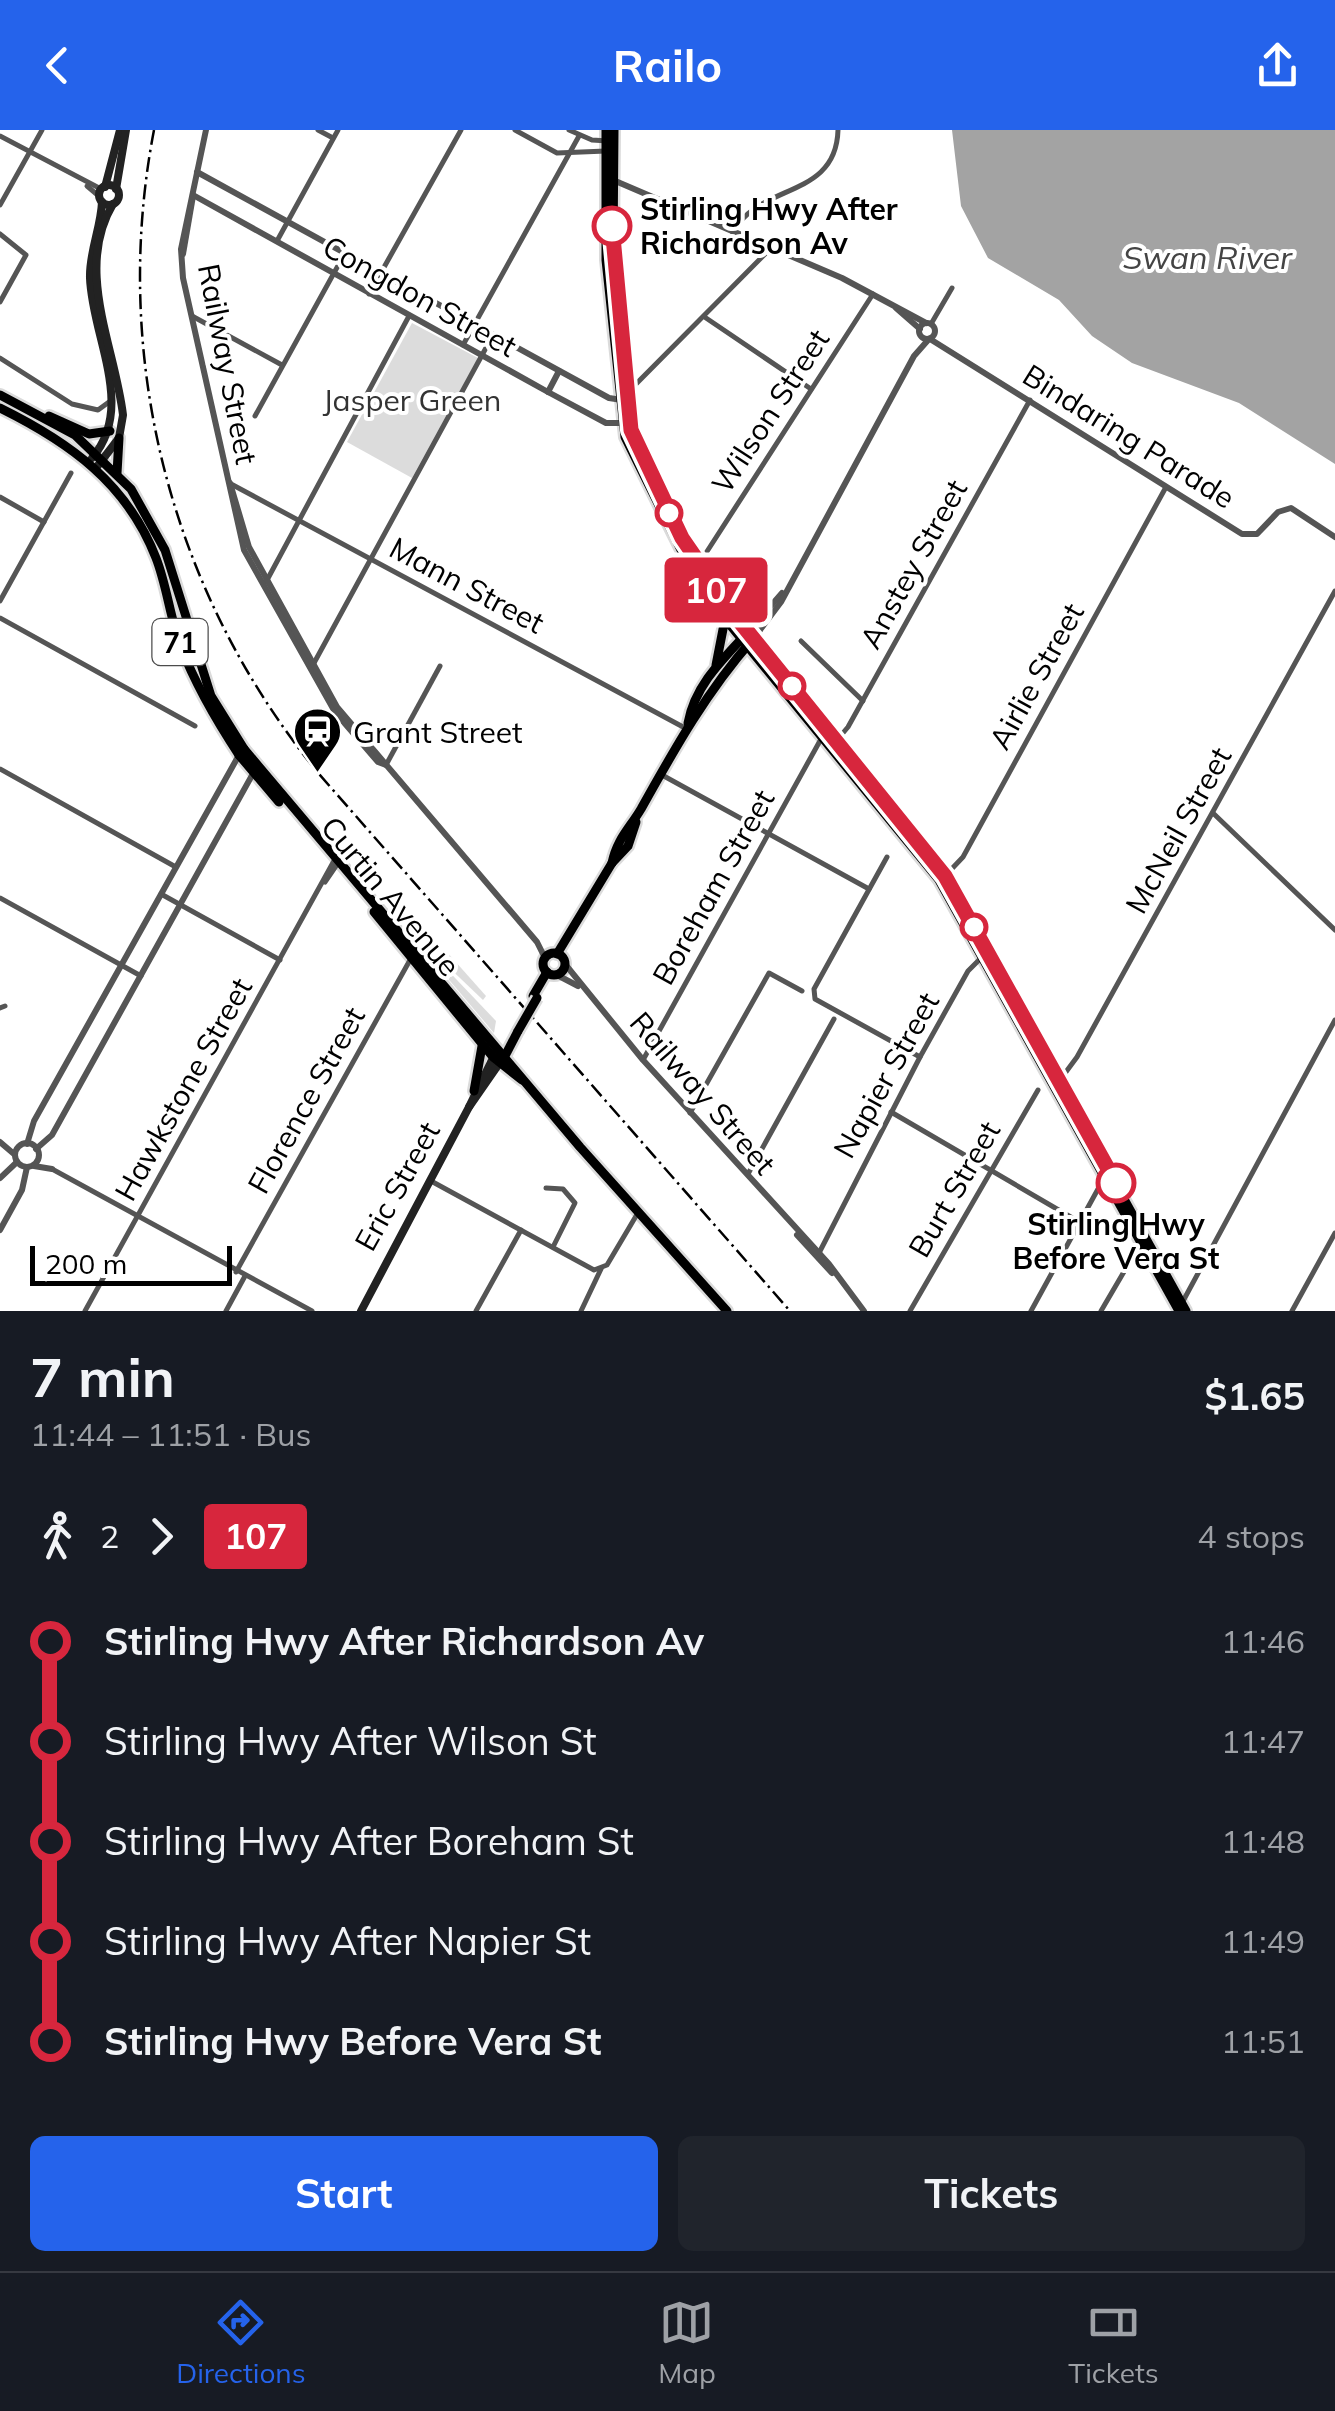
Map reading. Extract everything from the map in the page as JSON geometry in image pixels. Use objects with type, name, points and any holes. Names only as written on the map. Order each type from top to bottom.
[{"type":"main road","points":[[96,460],[110,431],[114,384],[96,276],[106,216],[119,197],[116,189],[123,130]]},
{"type":"main road","points":[[118,473],[123,415],[90,285],[102,194],[123,130]]},
{"type":"main road","points":[[610,141],[623,400]]},
{"type":"main road","points":[[610,141],[605,243],[628,448],[680,551],[724,618],[747,639],[942,878],[1180,1309]]},
{"type":"main road","points":[[102,194],[116,189]]},
{"type":"main road","points":[[102,194],[113,204]]},
{"type":"main road","name":"71","points":[[0,394],[37,413],[96,460]]},
{"type":"main road","name":"71","points":[[0,408],[118,473]]},
{"type":"main road","points":[[37,413],[60,418],[90,434],[110,431]]},
{"type":"main road","points":[[626,423],[694,559],[820,739],[833,743]]},
{"type":"main road","points":[[96,460],[119,438]]},
{"type":"main road","name":"Curtin Avenue","points":[[96,460],[142,527],[194,678],[242,752],[499,1056],[727,1311]]},
{"type":"main road","name":"Curtin Avenue","points":[[118,473],[132,489],[165,550],[211,696],[242,752]]},
{"type":"main road","points":[[716,665],[724,618]]},
{"type":"main road","points":[[686,726],[690,708],[716,665],[747,639]]},
{"type":"main road","points":[[551,974],[612,863],[617,840],[638,815],[686,726],[747,639]]},
{"type":"main road","name":"Curtin Avenue","points":[[414,954],[480,1042],[499,1056]]},
{"type":"main road","name":"Eric Street","points":[[469,1108],[474,1091],[517,1030],[557,957]]},
{"type":"main road","points":[[474,1091],[482,1060],[480,1042]]},
{"type":"main road","name":"Eric Street","points":[[357,1311],[499,1056]]},
{"type":"main road","points":[[1147,1246],[1172,1286],[1180,1309]]},
{"type":"street","points":[[0,206],[42,130]]},
{"type":"street","name":"Railway Street","points":[[206,130],[183,254],[192,316],[244,550],[334,712],[386,766],[537,942],[557,957],[579,987],[864,1311]]},
{"type":"street","points":[[318,130],[334,138]]},
{"type":"street","points":[[276,243],[338,130]]},
{"type":"street","points":[[370,294],[461,130]]},
{"type":"street","points":[[515,130],[568,155],[610,141]]},
{"type":"street","points":[[569,130],[579,136],[610,141]]},
{"type":"street","points":[[733,232],[749,213],[828,168],[837,152],[838,130]]},
{"type":"street","points":[[0,136],[102,194]]},
{"type":"street","points":[[463,345],[579,136]]},
{"type":"street","name":"Congdon Street","points":[[197,172],[559,370],[623,400]]},
{"type":"street","name":"Bindaring Parade","points":[[613,180],[872,294],[927,328],[949,348]]},
{"type":"street","name":"Congdon Street","points":[[193,195],[606,423],[626,423]]},
{"type":"street","points":[[0,234],[26,256],[0,302]]},
{"type":"street","points":[[636,384],[771,248]]},
{"type":"street","points":[[255,416],[344,253]]},
{"type":"street","points":[[747,639],[781,602],[952,288]]},
{"type":"street","name":"Wilson Street","points":[[706,552],[872,294]]},
{"type":"street","points":[[192,316],[283,365]]},
{"type":"street","points":[[265,585],[410,316]]},
{"type":"street","points":[[705,317],[812,389]]},
{"type":"street","points":[[914,356],[929,339],[927,328]]},
{"type":"street","points":[[311,667],[493,334]]},
{"type":"street","name":"Bindaring Parade","points":[[929,339],[1242,534],[1256,535],[1278,512],[1291,508],[1335,537]]},
{"type":"street","points":[[0,358],[80,408],[98,410],[112,400]]},
{"type":"street","points":[[548,392],[559,370]]},
{"type":"street","name":"Anstey Street","points":[[833,743],[863,701],[1030,400]]},
{"type":"street","points":[[0,601],[71,473]]},
{"type":"street","name":"Mann Street","points":[[229,482],[686,726]]},
{"type":"street","name":"Airlie Street","points":[[942,878],[959,863],[1166,487]]},
{"type":"street","points":[[0,497],[44,522]]},
{"type":"street","name":"McNeil Street","points":[[1055,1082],[1077,1058],[1335,590]]},
{"type":"street","points":[[0,618],[194,726]]},
{"type":"street","points":[[801,641],[850,683],[863,701]]},
{"type":"street","points":[[386,766],[440,666]]},
{"type":"street","points":[[850,683],[872,685]]},
{"type":"street","name":"Boreham Street","points":[[643,1060],[820,739]]},
{"type":"street","points":[[0,1178],[24,1145],[119,964],[242,752]]},
{"type":"street","points":[[0,1230],[37,1153],[52,1135],[255,769]]},
{"type":"street","points":[[0,770],[174,866]]},
{"type":"street","points":[[660,774],[870,889]]},
{"type":"street","points":[[1214,814],[1335,930]]},
{"type":"street","points":[[887,857],[814,989],[815,998],[920,1057]]},
{"type":"street","name":"Hawkstone Street","points":[[85,1311],[335,863]]},
{"type":"street","points":[[159,893],[280,960]]},
{"type":"street","points":[[0,898],[141,976]]},
{"type":"street","name":"Florence Street","points":[[236,1272],[414,954]]},
{"type":"street","name":"Napier Street","points":[[815,1253],[968,970],[985,955]]},
{"type":"street","points":[[690,1113],[769,973],[802,991]]},
{"type":"street","name":"Railway Street","points":[[551,974],[579,987]]},
{"type":"street","points":[[746,1176],[834,1018]]},
{"type":"street","points":[[1180,1309],[1191,1282],[1335,1020]]},
{"type":"street","name":"Burt Street","points":[[910,1311],[1038,1090]]},
{"type":"street","points":[[890,1112],[943,1146],[1081,1222]]},
{"type":"street","points":[[1,1143],[30,1166],[52,1169]]},
{"type":"street","points":[[1,1143],[24,1145],[52,1169],[312,1311]]},
{"type":"street","points":[[1031,1311],[1110,1179]]},
{"type":"street","points":[[428,1180],[598,1270]]},
{"type":"street","points":[[546,1188],[557,1185],[570,1194],[575,1208],[553,1247]]},
{"type":"street","points":[[581,1311],[598,1270],[639,1210]]},
{"type":"street","points":[[476,1311],[521,1230]]},
{"type":"street","points":[[1292,1311],[1335,1233]]},
{"type":"street","points":[[1101,1311],[1132,1258],[1147,1246]]},
{"type":"street","points":[[226,1311],[244,1276]]},
{"type":"street","points":[[1172,1286],[1191,1282]]},
{"type":"green space","name":"Jasper Green","points":[[412,323],[478,358],[412,478],[347,442]]},
{"type":"green space","points":[[446,951],[486,996],[483,1000],[438,957]]},
{"type":"green space","points":[[437,959],[496,1021],[494,1033],[434,962]]},
{"type":"water","name":"Swan River","points":[[952,130],[1335,130],[1335,464],[1239,403],[1132,363],[1092,336],[1059,300],[988,258],[961,206]]},
{"type":"railway","points":[[154,130],[142,216],[140,302],[148,386],[164,470],[190,551],[225,630],[268,704],[319,774],[790,1311]]},
{"type":"bus line","name":"107","points":[[612,226],[631,430],[682,538],[701,571],[740,622],[945,876],[1116,1183]]},
{"type":"place","name":"Stirling Hwy After Richardson Av","points":[[612,226]]},
{"type":"place","name":"Grant Street","points":[[318,774]]},
{"type":"place","name":"Stirling Hwy Before Vera St","points":[[1116,1183]]}]
